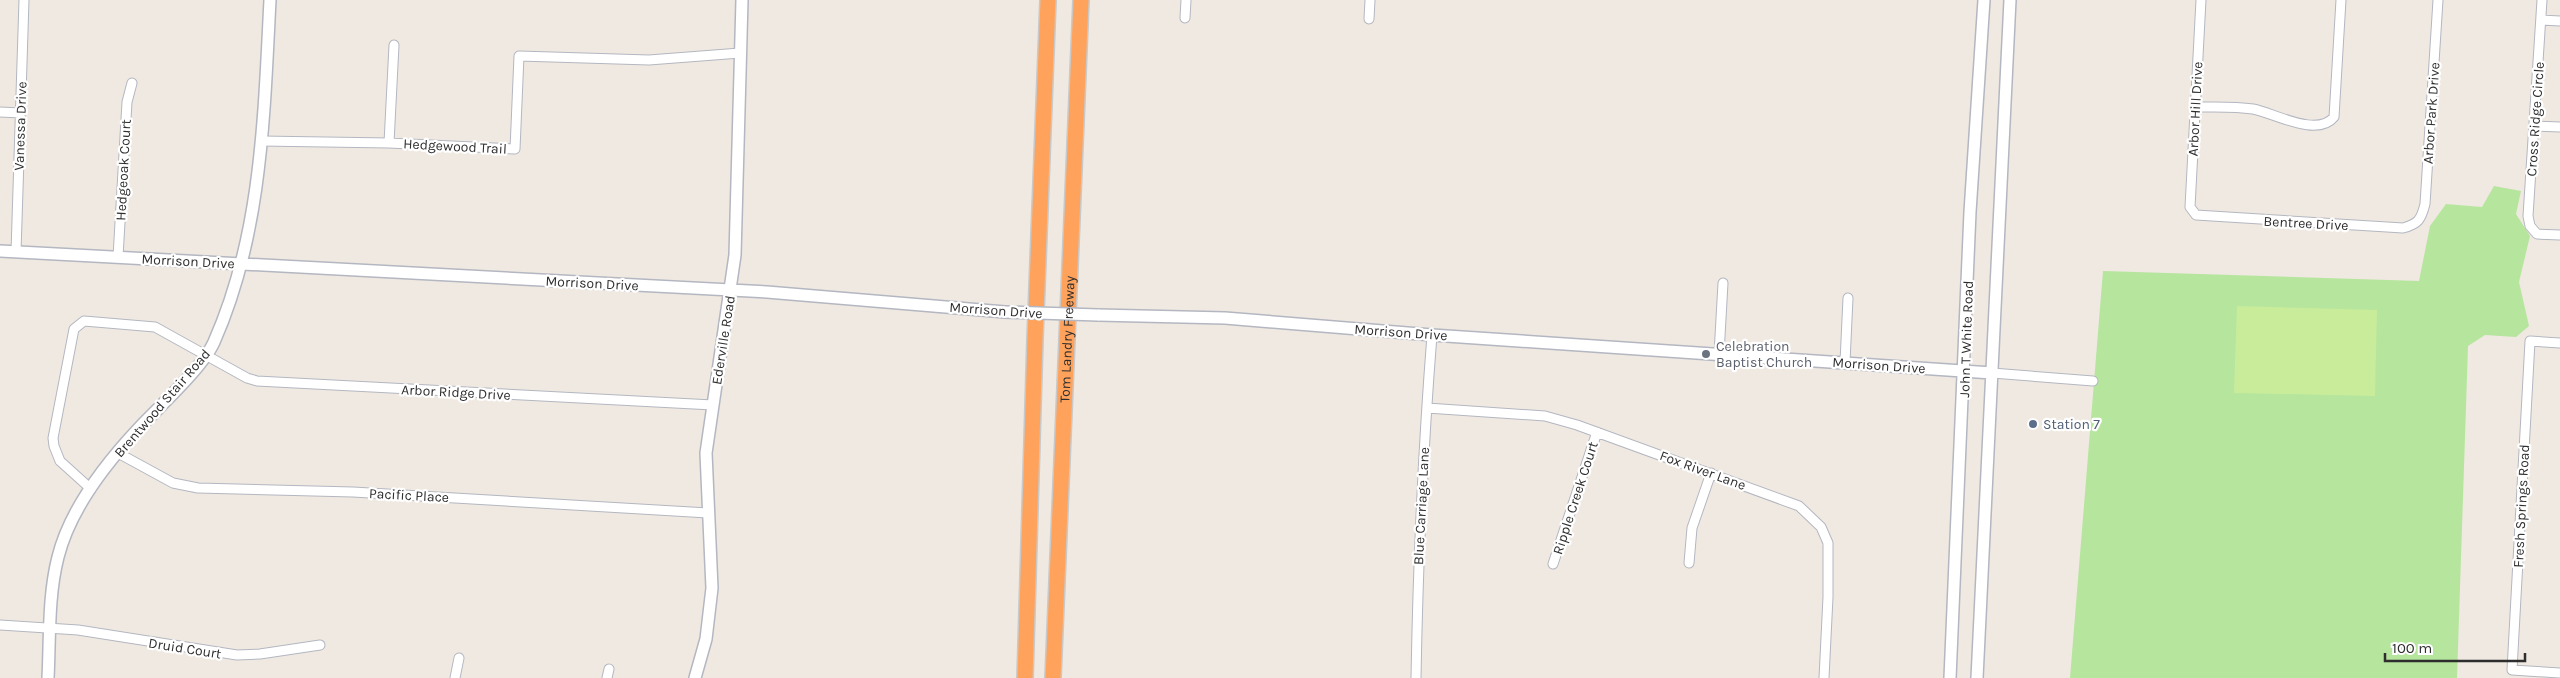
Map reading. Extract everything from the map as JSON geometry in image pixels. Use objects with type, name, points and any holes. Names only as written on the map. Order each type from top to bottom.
[{"type":"highway","points":[[1025,678],[1034,349],[1048,0]]},
{"type":"highway","name":"Tom Landry Freeway","points":[[1053,678],[1081,0]]},
{"type":"highway","points":[[1054,635],[1057,678]]},
{"type":"highway","points":[[1020,678],[1026,637]]},
{"type":"street","name":"Vanessa Drive","points":[[16,252],[24,0]]},
{"type":"street","name":"Brentwood Stair Road","points":[[48,678],[52,595],[58,557],[68,531],[91,488],[118,453],[187,378],[213,344],[241,264],[258,178],[270,0]]},
{"type":"street","name":"Ederville Road","points":[[695,678],[706,639],[712,588],[706,453],[735,255],[742,0]]},
{"type":"street","points":[[1185,18],[1186,0]]},
{"type":"street","points":[[1369,19],[1370,0]]},
{"type":"street","name":"John T White Road","points":[[1950,678],[1965,370],[1970,212],[1984,0]]},
{"type":"street","name":"John T White Road","points":[[1977,678],[2010,0]]},
{"type":"street","points":[[2200,0],[2205,0]]},
{"type":"street","name":"Arbor Hill Drive","points":[[2196,215],[2190,207],[2200,0]]},
{"type":"street","points":[[2195,107],[2231,107],[2256,110],[2293,123],[2322,125],[2331,121],[2334,117],[2341,0]]},
{"type":"street","name":"Arbor Park Drive","points":[[2416,224],[2422,217],[2424,204],[2438,0]]},
{"type":"street","name":"Cross Ridge Circle","points":[[2542,0],[2528,216],[2530,226],[2537,234],[2560,235]]},
{"type":"street","points":[[2540,20],[2560,21]]},
{"type":"street","points":[[389,143],[394,44]]},
{"type":"street","name":"Hedgewood Trail","points":[[261,140],[515,148],[520,56],[649,60],[740,53]]},
{"type":"street","name":"Hedgeoak Court","points":[[118,257],[127,102],[132,83]]},
{"type":"street","points":[[0,112],[21,112]]},
{"type":"street","points":[[2535,126],[2560,127]]},
{"type":"street","name":"Bentree Drive","points":[[2196,215],[2403,228],[2416,224]]},
{"type":"street","name":"Morrison Drive","points":[[0,251],[767,292],[1005,312],[1224,318],[1432,335],[1992,373]]},
{"type":"street","points":[[1719,354],[1722,283]]},
{"type":"street","points":[[1846,362],[1848,298]]},
{"type":"street","name":"Arbor Ridge Drive","points":[[91,488],[60,461],[53,438],[74,329],[79,323],[96,320],[155,327],[247,378],[258,381],[713,405]]},
{"type":"street","name":"Blue Carriage Lane","points":[[1416,678],[1418,578],[1426,408],[1432,335]]},
{"type":"street","name":"Fresh Springs Road","points":[[2560,342],[2530,341],[2512,670],[2560,672]]},
{"type":"street","points":[[1992,373],[2092,381]]},
{"type":"street","name":"Fox River Lane","points":[[1426,408],[1545,416],[1597,432],[1799,506],[1820,527],[1828,543],[1828,597],[1824,678]]},
{"type":"street","name":"Ripple Creek Court","points":[[1554,564],[1597,432]]},
{"type":"street","name":"Pacific Place","points":[[118,453],[173,483],[198,488],[353,492],[708,512]]},
{"type":"street","points":[[1689,563],[1692,528],[1711,473]]},
{"type":"street","name":"Druid Court","points":[[0,625],[78,630],[237,655],[260,654],[320,645]]},
{"type":"street","points":[[455,678],[459,658]]},
{"type":"green space","points":[[2494,186],[2521,191],[2516,214],[2530,236],[2519,282],[2529,326],[2516,337],[2485,335],[2468,346],[2457,678],[2070,678],[2103,271],[2419,281],[2430,226],[2446,204],[2482,207]]},
{"type":"green space","points":[[2237,306],[2377,310],[2375,396],[2234,393]]},
{"type":"place","name":"Celebration Baptist Church","points":[[1706,354]]},
{"type":"place","name":"Station 7","points":[[2033,424]]}]
